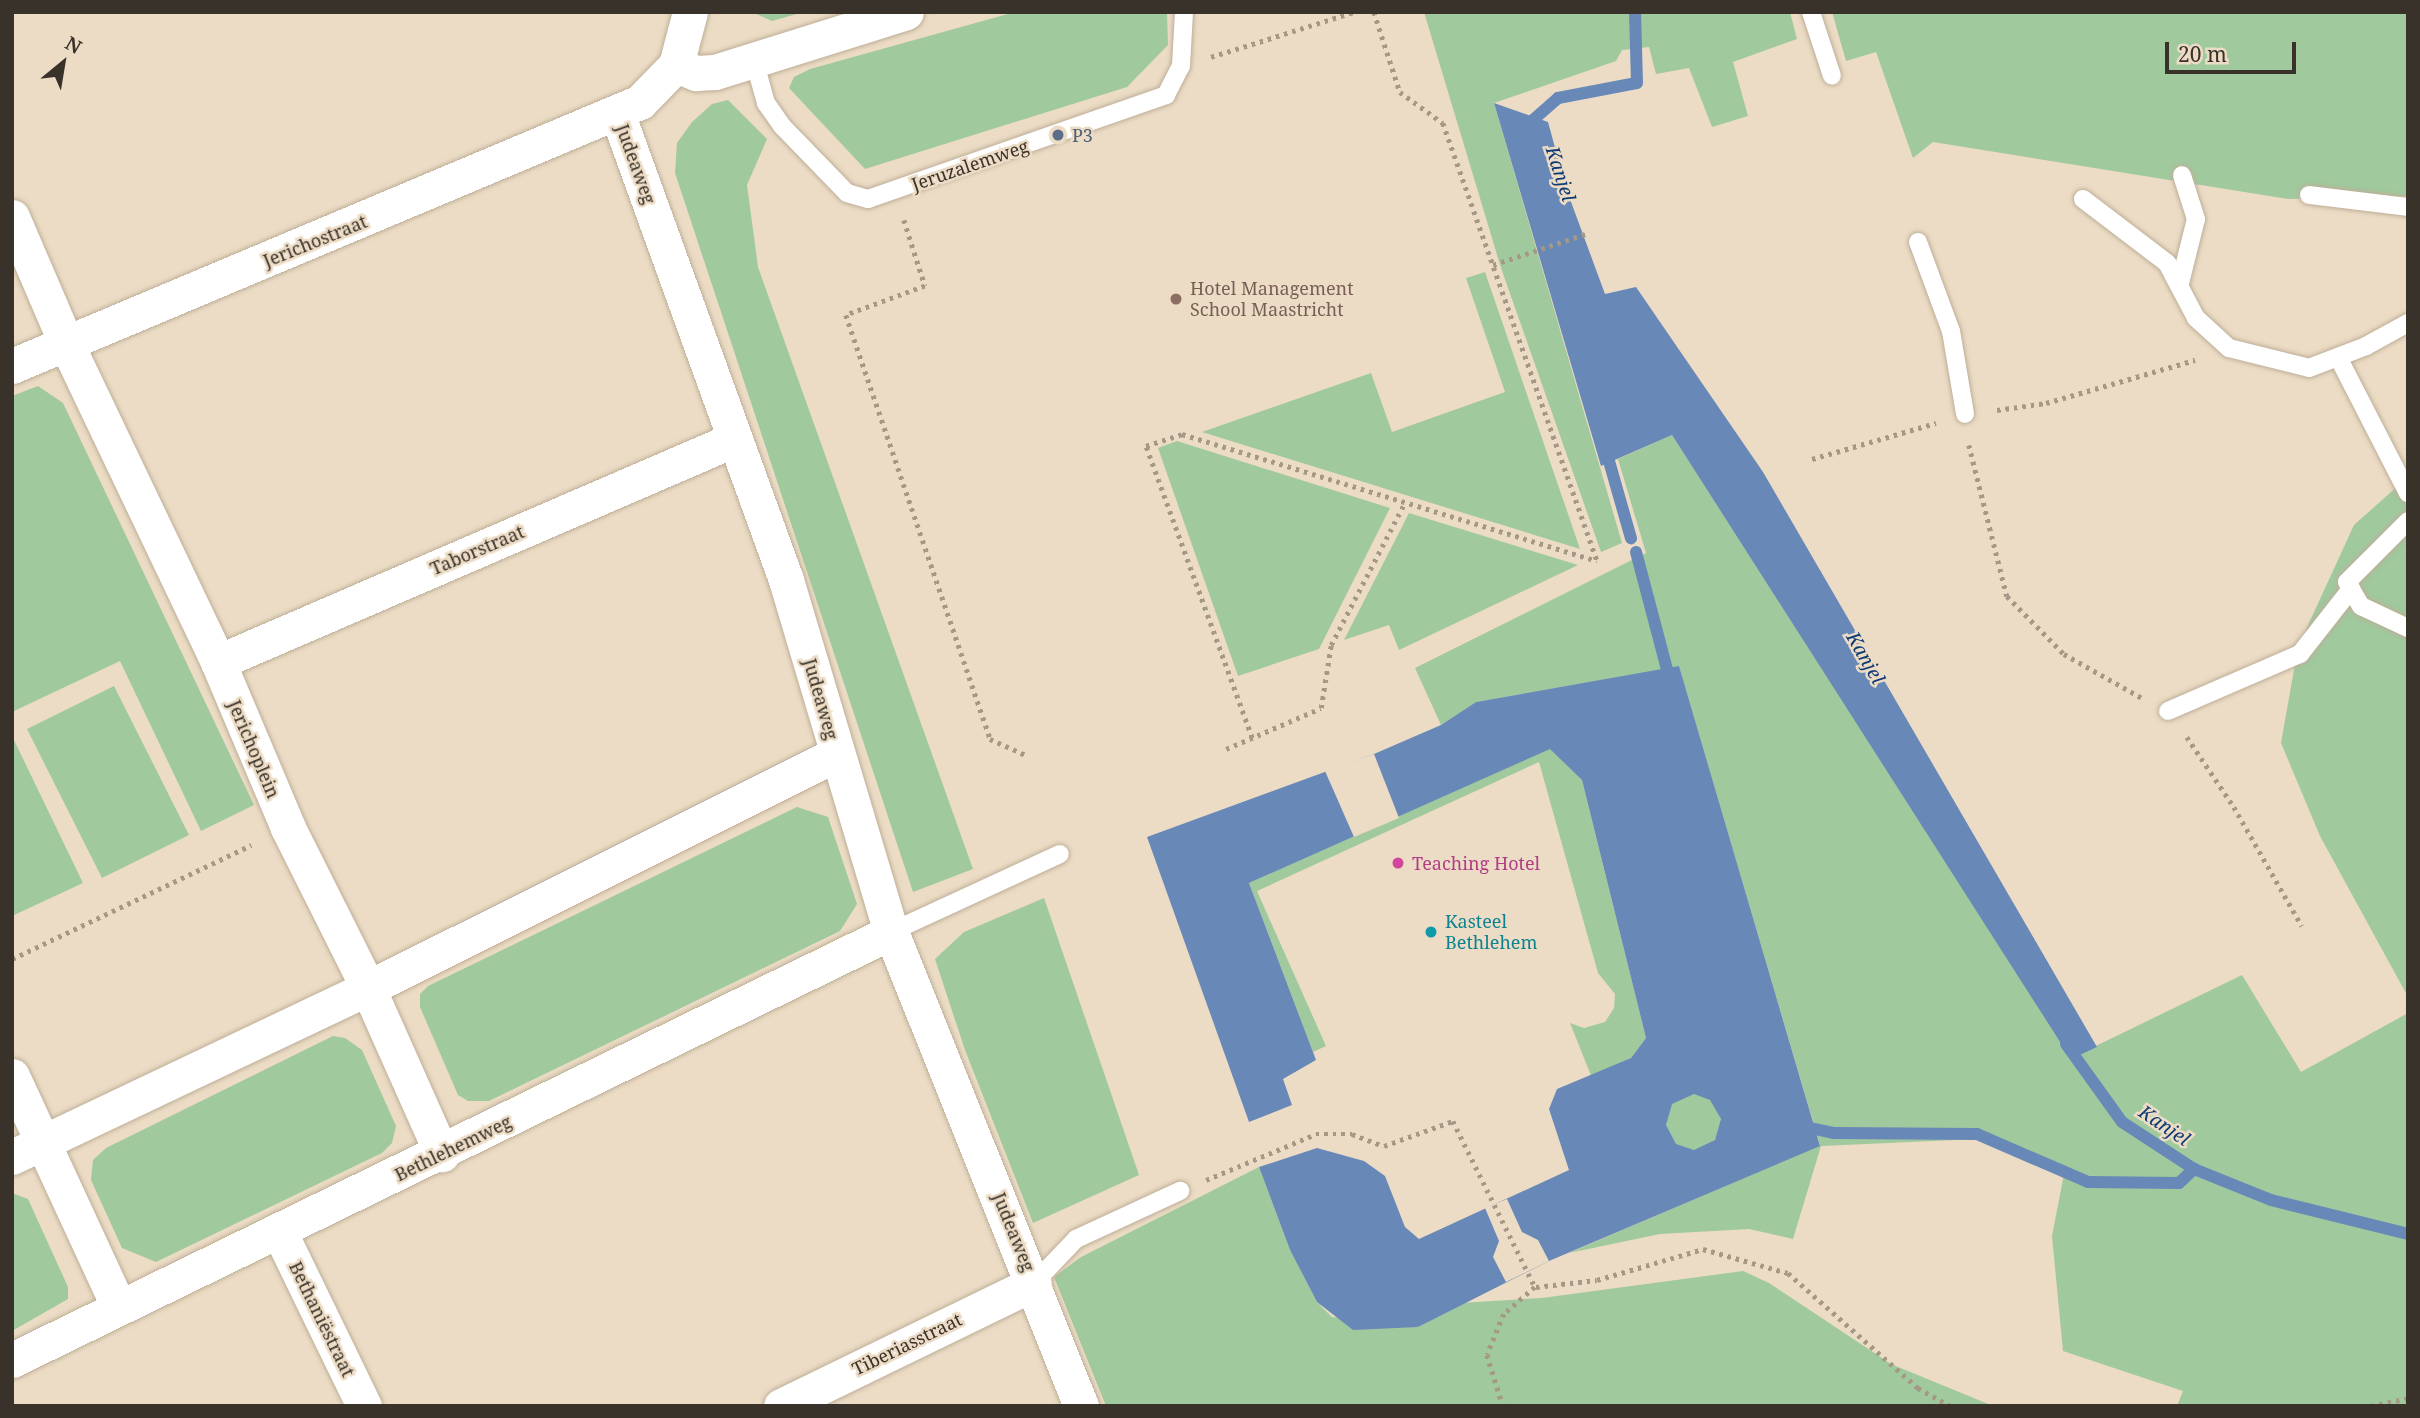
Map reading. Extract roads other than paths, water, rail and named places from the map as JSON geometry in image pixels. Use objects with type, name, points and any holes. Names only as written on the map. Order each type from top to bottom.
[{"type":"street","name":"Judeaweg","points":[[690,12],[676,65],[660,86],[617,113],[786,580],[891,932],[1034,1283],[1081,1406]]},
{"type":"street","points":[[676,65],[696,73],[754,60],[906,12]]},
{"type":"street","name":"Jerichostraat","points":[[12,366],[617,113]]},
{"type":"street","name":"Jerichoplein","points":[[12,217],[66,343],[218,662],[288,828],[368,988],[442,1154]]},
{"type":"street","name":"Taborstraat","points":[[218,662],[735,439]]},
{"type":"street","points":[[12,1157],[368,988],[837,754]]},
{"type":"street","name":"Bethlehemweg","points":[[12,1360],[280,1233],[891,932]]},
{"type":"street","points":[[12,1076],[119,1308]]},
{"type":"street","name":"Bethaniëstraat","points":[[280,1233],[365,1406]]},
{"type":"street","name":"Tiberiasstraat","points":[[781,1406],[1034,1283]]},
{"type":"lane","name":"Jeruzalemweg","points":[[754,60],[766,103],[777,119],[847,194],[867,199],[1156,101],[1174,86],[1181,66],[1184,12]]},
{"type":"lane","points":[[1811,12],[1832,76]]},
{"type":"lane","points":[[2180,284],[2191,255],[2196,219],[2182,175]]},
{"type":"lane","points":[[2309,195],[2408,207]]},
{"type":"lane","points":[[2083,199],[2167,263],[2196,318],[2229,348],[2309,368],[2408,323]]},
{"type":"lane","points":[[1918,242],[1936,281],[1951,331],[1965,414]]},
{"type":"lane","points":[[2338,357],[2408,493]]},
{"type":"lane","points":[[2408,521],[2347,582],[2361,606],[2408,628]]},
{"type":"lane","points":[[2168,711],[2300,654],[2351,589]]},
{"type":"lane","points":[[891,932],[1060,854]]},
{"type":"lane","points":[[1034,1283],[1076,1239],[1180,1191]]},
{"type":"water","points":[[1494,103],[1548,122],[1567,191],[1605,294],[1636,287],[1763,472],[2097,1047],[2071,1059],[1672,435],[1601,466]]},
{"type":"water","points":[[1679,666],[1820,1146],[1549,1261],[1418,1327],[1353,1330],[1317,1302],[1290,1250],[1259,1167],[1317,1148],[1364,1161],[1385,1176],[1405,1227],[1419,1239],[1569,1170],[1549,1109],[1557,1089],[1631,1058],[1646,1038],[1582,780],[1550,749],[1249,883],[1316,1060],[1283,1079],[1292,1105],[1249,1122],[1147,837],[1374,754],[1441,725],[1476,702]],"holes":[[[1694,1094],[1710,1100],[1721,1119],[1715,1140],[1694,1150],[1676,1144],[1666,1125],[1672,1104]]]},
{"type":"waterway","name":"Kanjel","points":[[1525,127],[1558,98],[1637,83],[1635,12]]},
{"type":"waterway","points":[[1605,447],[1631,538]]},
{"type":"waterway","points":[[1636,552],[1668,673],[1661,683]]},
{"type":"waterway","name":"Kanjel","points":[[2066,1044],[2122,1122],[2194,1169],[2271,1200],[2408,1234]]},
{"type":"waterway","points":[[1801,1126],[1834,1133],[1977,1134],[2088,1182],[2179,1183],[2194,1169]]},
{"type":"place","name":"P3","points":[[1058,135]]},
{"type":"place","name":"Hotel Management School Maastricht","points":[[1176,299]]},
{"type":"place","name":"Teaching Hotel","points":[[1398,863]]},
{"type":"place","name":"Kasteel Bethlehem","points":[[1431,932]]}]
